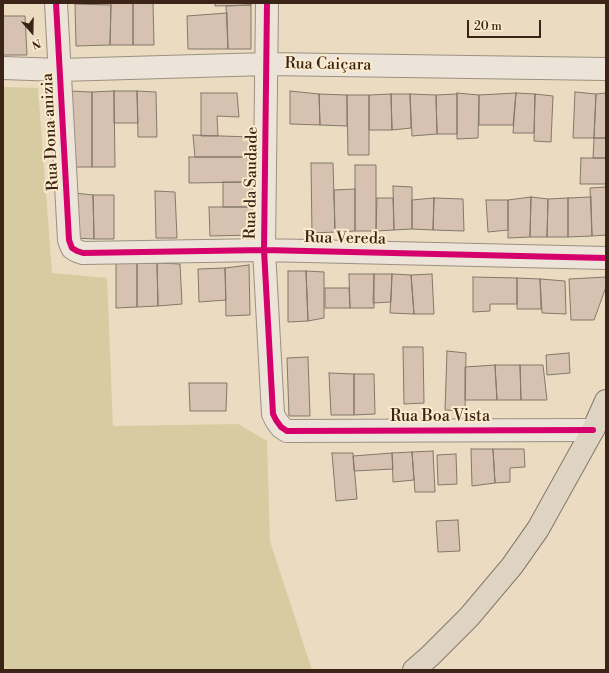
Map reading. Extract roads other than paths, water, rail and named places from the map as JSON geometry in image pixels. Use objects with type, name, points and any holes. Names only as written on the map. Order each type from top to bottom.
[{"type":"main road","points":[[414,670],[469,617],[512,566],[538,529],[593,430],[606,401]]},
{"type":"street","name":"Rua Dona anizia","points":[[56,3],[69,240],[72,248],[83,253]]},
{"type":"street","name":"Rua da Saudade","points":[[267,3],[264,250],[274,414],[280,427],[286,431]]},
{"type":"street","name":"Rua Caiçara","points":[[3,68],[60,70],[267,64],[606,69]]},
{"type":"street","name":"Rua Vereda","points":[[83,253],[264,250],[606,258]]},
{"type":"street","name":"Rua Boa Vista","points":[[286,431],[593,430]]}]
